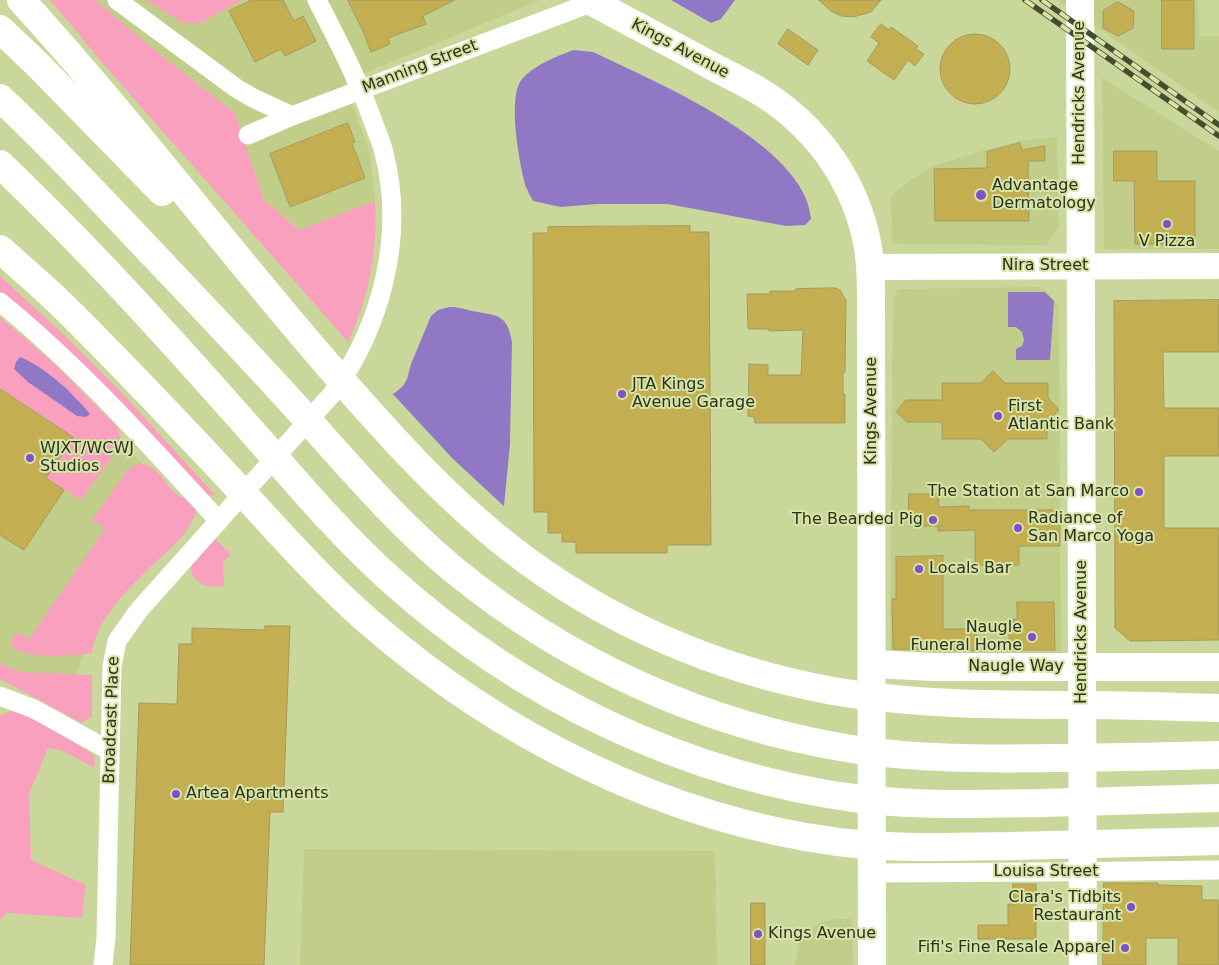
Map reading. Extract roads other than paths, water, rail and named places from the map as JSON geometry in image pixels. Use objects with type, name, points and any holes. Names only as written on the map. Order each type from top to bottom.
[{"type":"main road","points":[[21,0],[68,53],[305,338],[407,454],[490,531],[532,565],[578,594],[666,640],[700,654],[754,672],[805,685],[861,695],[952,703],[1219,708]]},
{"type":"main road","name":"Hendricks Avenue","points":[[1080,0],[1083,965]]},
{"type":"main road","name":"Kings Avenue","points":[[591,1],[769,97],[798,120],[824,147],[846,182],[860,214],[867,243],[870,267],[872,965]]},
{"type":"main road","points":[[0,28],[305,338]]},
{"type":"main road","points":[[0,98],[72,170],[286,396],[375,496],[415,535],[498,604],[544,634],[591,661],[649,689],[700,710],[761,729],[823,744],[878,753],[959,759],[1219,755]]},
{"type":"main road","points":[[0,164],[55,217],[137,302],[349,540],[409,596],[466,640],[517,675],[567,704],[616,728],[666,749],[740,774],[802,789],[854,798],[955,805],[1219,798]]},
{"type":"main road","points":[[0,249],[64,306],[326,582],[368,621],[448,684],[517,728],[566,755],[670,800],[779,831],[835,841],[920,847],[1219,841]]},
{"type":"main road","name":"Naugle Way","points":[[872,664],[934,667],[1219,666]]},
{"type":"main road","points":[[1122,705],[1219,700]]},
{"type":"street","points":[[117,0],[236,88],[292,116]]},
{"type":"street","name":"Broadcast Place","points":[[103,965],[106,938],[112,666],[118,641],[139,610],[324,402],[346,374],[368,331],[380,297],[388,258],[391,227],[390,192],[384,153],[362,89],[317,0]]},
{"type":"street","name":"Manning Street","points":[[248,135],[292,116],[591,1]]},
{"type":"street","name":"Nira Street","points":[[870,267],[1219,266]]},
{"type":"street","points":[[0,302],[43,338],[91,384],[219,521]]},
{"type":"street","points":[[0,696],[34,709],[110,751]]},
{"type":"street","name":"Louisa Street","points":[[872,873],[1219,870]]},
{"type":"railway","points":[[1025,0],[1219,136]]},
{"type":"railway","points":[[1042,0],[1219,125]]},
{"type":"place","name":"Advantage Dermatology","points":[[981,195]]},
{"type":"place","name":"V Pizza","points":[[1167,224]]},
{"type":"place","name":"JTA Kings Avenue Garage","points":[[622,394]]},
{"type":"place","name":"First Atlantic Bank","points":[[998,416]]},
{"type":"place","name":"WJXT/WCWJ Studios","points":[[30,458]]},
{"type":"place","name":"The Station at San Marco","points":[[1139,492]]},
{"type":"place","name":"The Bearded Pig","points":[[933,520]]},
{"type":"place","name":"Radiance of San Marco Yoga","points":[[1018,528]]},
{"type":"place","name":"Locals Bar","points":[[919,569]]},
{"type":"place","name":"Naugle Funeral Home","points":[[1032,637]]},
{"type":"place","name":"Artea Apartments","points":[[176,794]]},
{"type":"place","name":"Clara's Tidbits Restaurant","points":[[1131,907]]},
{"type":"place","name":"Kings Avenue","points":[[758,934]]},
{"type":"place","name":"Fifi's Fine Resale Apparel","points":[[1125,948]]}]
